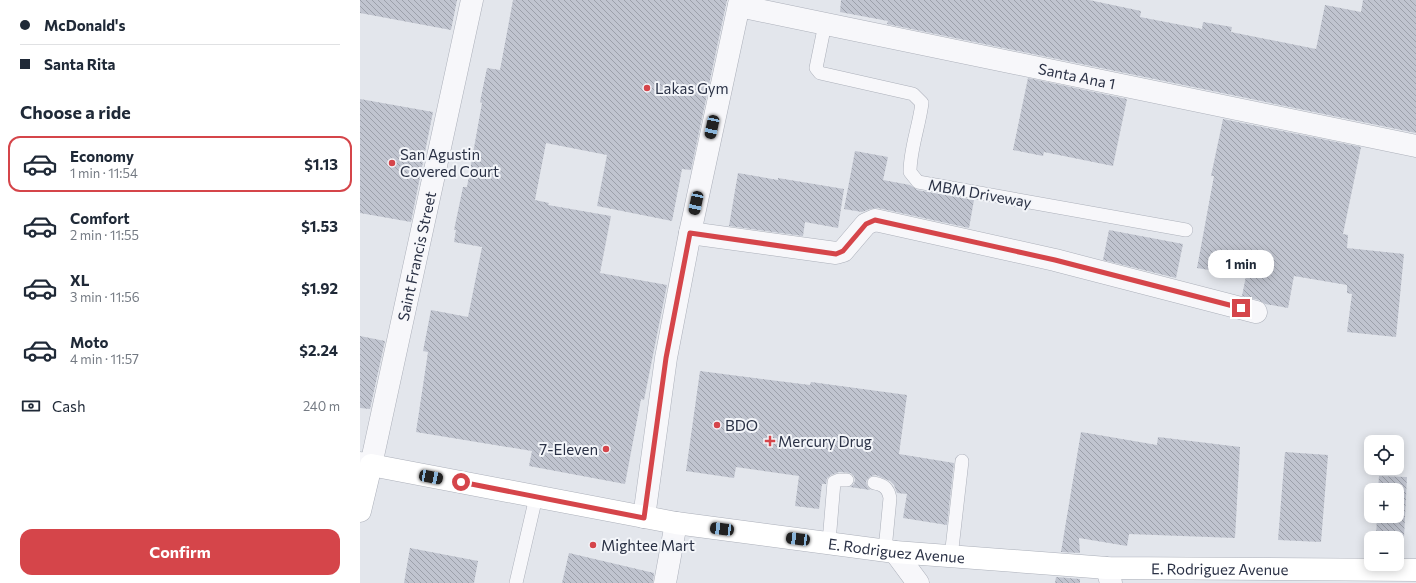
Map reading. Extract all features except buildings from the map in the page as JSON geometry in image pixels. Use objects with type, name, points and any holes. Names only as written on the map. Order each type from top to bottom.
[{"type":"main road","name":"E. Rodriguez Avenue","points":[[366,464],[676,523],[890,551],[1109,576],[1326,576],[1416,570]]},
{"type":"main road","points":[[360,511],[366,464]]},
{"type":"street","name":"Saint Francis Street","points":[[366,464],[472,0]]},
{"type":"street","name":"Santa Ana 1","points":[[739,3],[825,24],[1416,146]]},
{"type":"street","points":[[644,518],[666,358],[690,233],[739,3]]},
{"type":"street","points":[[690,233],[836,254],[843,251],[866,224],[875,220],[1055,260],[1256,312]]},
{"type":"street","points":[[665,583],[676,523]]},
{"type":"street","points":[[890,551],[918,583]]},
{"type":"lane","name":"MBM Driveway","points":[[825,24],[816,68],[820,73],[913,94],[922,103],[910,160],[910,172],[918,182],[1186,230]]},
{"type":"lane","points":[[951,557],[962,461]]},
{"type":"lane","points":[[829,542],[834,482],[839,480],[848,480]]},
{"type":"lane","points":[[874,483],[882,485],[888,490],[890,498],[890,551]]},
{"type":"lane","points":[[516,583],[536,497]]},
{"type":"place","name":"Lakas Gym","points":[[647,88]]},
{"type":"place","name":"San Agustin Covered Court","points":[[392,163]]},
{"type":"place","name":"BDO","points":[[717,425]]},
{"type":"place","name":"Mercury Drug","points":[[770,441]]},
{"type":"place","name":"7-Eleven","points":[[606,449]]},
{"type":"place","name":"Mightee Mart","points":[[593,545]]},
{"type":"route","points":[[461,482],[644,518],[666,358],[690,233],[836,254],[843,251],[866,224],[875,220],[1055,260],[1241,308]]}]
